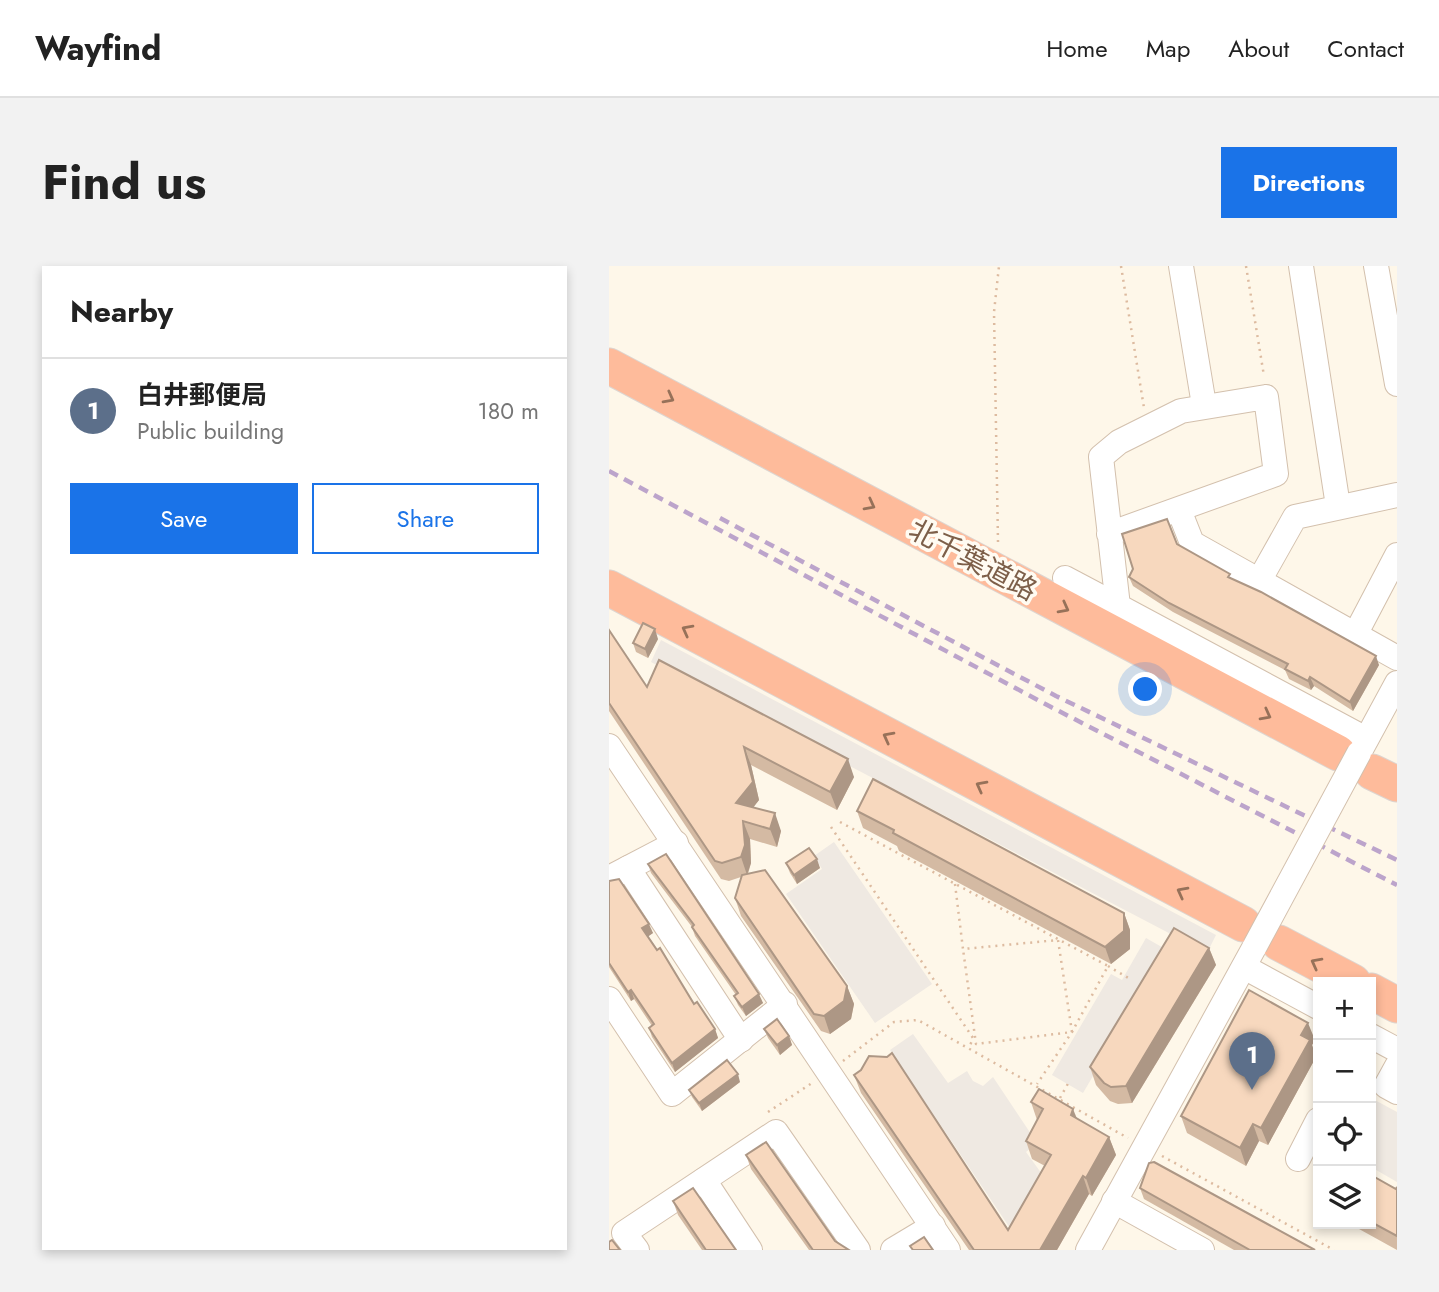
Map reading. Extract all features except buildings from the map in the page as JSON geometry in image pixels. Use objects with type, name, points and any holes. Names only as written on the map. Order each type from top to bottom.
[{"type":"highway","name":"北千葉道路","points":[[609,366],[1366,760]]},
{"type":"highway","points":[[609,588],[1255,945],[1340,977]]},
{"type":"highway","points":[[1376,994],[1397,1005]]},
{"type":"street","points":[[1181,266],[1204,405]]},
{"type":"street","points":[[1301,266],[1338,506]]},
{"type":"street","points":[[1376,266],[1397,384]]},
{"type":"street","points":[[1109,534],[1276,474],[1266,397],[1204,405],[1181,411],[1147,426],[1106,450],[1101,457],[1109,534],[1118,606]]},
{"type":"street","points":[[1259,581],[1295,517],[1397,495]]},
{"type":"street","points":[[1179,510],[1192,543],[1397,659]]},
{"type":"street","points":[[1355,635],[1397,555]]},
{"type":"street","points":[[1065,578],[1118,606],[1366,760]]},
{"type":"street","points":[[1088,1250],[1255,945],[1366,760],[1397,683]]},
{"type":"street","points":[[609,746],[948,1250]]},
{"type":"street","points":[[676,844],[619,873],[741,1040]]},
{"type":"street","points":[[1255,945],[1313,1002]]},
{"type":"street","points":[[609,999],[672,1094],[785,1004]]},
{"type":"street","points":[[1376,1039],[1397,1050]]},
{"type":"street","points":[[1397,1066],[1386,1086],[1397,1092]]},
{"type":"street","points":[[1298,1159],[1313,1130]]},
{"type":"street","points":[[637,1250],[624,1233],[776,1132],[858,1250]]},
{"type":"street","points":[[704,1180],[750,1250]]},
{"type":"street","points":[[1114,1201],[1202,1250]]},
{"type":"street","points":[[893,1250],[933,1226]]},
{"type":"path","points":[[999,266],[994,312],[999,550]]},
{"type":"path","points":[[1121,266],[1147,426]]},
{"type":"path","points":[[1246,266],[1266,397]]},
{"type":"path","points":[[840,821],[1130,979]]},
{"type":"path","points":[[831,827],[976,1044],[1072,1032]]},
{"type":"path","points":[[955,884],[973,1038],[969,1048]]},
{"type":"path","points":[[963,948],[1058,940]]},
{"type":"path","points":[[1058,940],[1072,1032]]},
{"type":"path","points":[[1037,1084],[1072,1032],[1108,966]]},
{"type":"path","points":[[837,1066],[894,1022],[918,1020],[1037,1084],[1131,1140]]},
{"type":"path","points":[[1059,1098],[1070,1080]]},
{"type":"path","points":[[1156,1153],[1334,1250]]},
{"type":"shaded area","points":[[661,640],[1216,935],[1207,953],[651,662]]},
{"type":"shaded area","points":[[834,842],[932,984],[875,1023],[786,894],[822,869],[814,856]]},
{"type":"shaded area","points":[[1146,938],[1167,950],[1083,1093],[1052,1075],[1111,974],[1122,980]]},
{"type":"shaded area","points":[[913,1034],[948,1083],[967,1071],[973,1081],[983,1086],[993,1077],[1037,1143],[1026,1152],[1047,1181],[1014,1234],[890,1050]]},
{"type":"shaded area","points":[[1376,1101],[1397,1112],[1397,1182],[1376,1170]]},
{"type":"railway","points":[[609,471],[1051,707],[1397,885]]},
{"type":"railway","points":[[720,518],[1056,696],[1397,860]]},
{"type":"place","name":"白井郵便局","points":[[1252,1090]]}]
